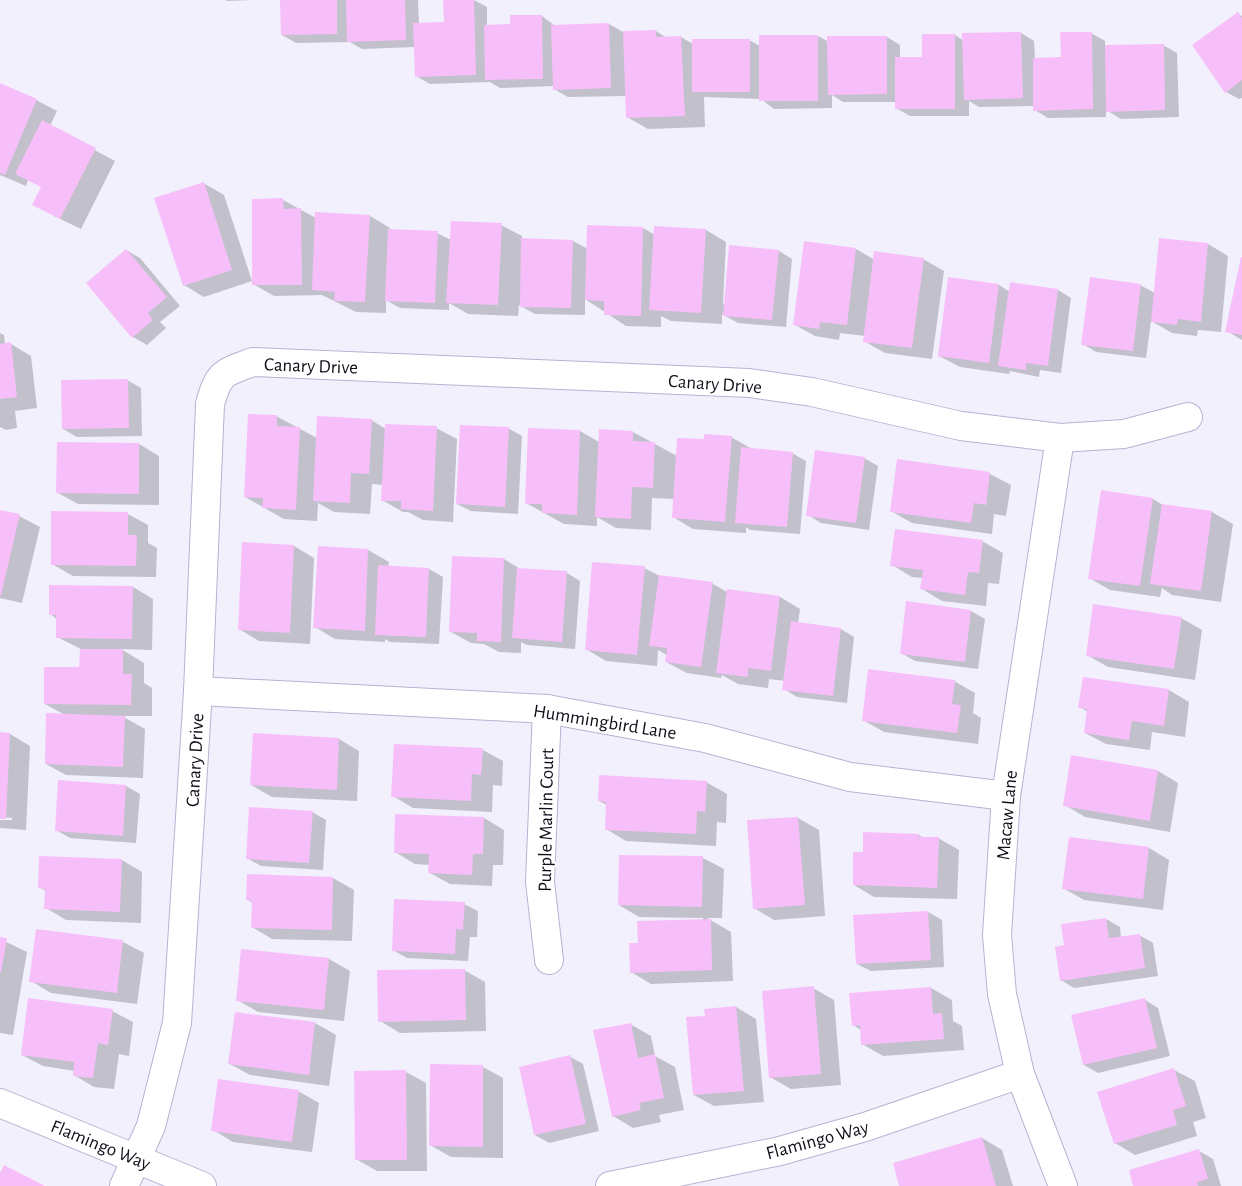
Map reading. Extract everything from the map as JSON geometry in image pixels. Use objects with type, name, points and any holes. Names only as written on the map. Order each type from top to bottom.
[{"type":"street","name":"Canary Drive","points":[[124,1186],[151,1126],[177,1023],[198,691],[210,404],[215,385],[223,374],[253,362],[749,383],[812,392],[961,426],[1060,438],[1124,434],[1188,417]]},
{"type":"street","name":"Macaw Lane","points":[[1060,438],[1006,796],[997,934],[1002,994],[1020,1074],[1063,1186]]},
{"type":"street","name":"Hummingbird Lane","points":[[198,691],[547,709],[705,738],[850,777],[1006,796]]},
{"type":"street","name":"Purple Marlin Court","points":[[547,709],[540,882],[549,960]]},
{"type":"street","name":"Flamingo Way","points":[[610,1186],[780,1151],[864,1127],[1020,1074]]},
{"type":"street","name":"Flamingo Way","points":[[0,1103],[202,1186]]},
{"type":"building","points":[[280,0],[337,0],[337,34],[281,35]]},
{"type":"building","points":[[346,0],[405,0],[406,40],[347,42]]},
{"type":"building","points":[[443,0],[474,0],[476,75],[415,77],[413,23],[444,22]]},
{"type":"building","points":[[1238,12],[1242,18],[1242,80],[1225,93],[1192,45]]},
{"type":"building","points":[[510,15],[542,15],[543,79],[485,80],[484,25],[510,24]]},
{"type":"building","points":[[609,23],[611,88],[553,90],[551,25]]},
{"type":"building","points":[[656,30],[656,37],[681,36],[685,116],[626,118],[623,31]]},
{"type":"building","points":[[1021,32],[1023,98],[964,100],[962,33]]},
{"type":"building","points":[[1060,32],[1092,32],[1093,109],[1033,111],[1033,58],[1061,57]]},
{"type":"building","points":[[922,34],[955,34],[955,109],[895,109],[895,57],[922,57]]},
{"type":"building","points":[[759,35],[818,35],[818,101],[759,101]]},
{"type":"building","points":[[827,36],[887,36],[887,94],[828,95]]},
{"type":"building","points":[[692,39],[750,39],[750,92],[692,92]]},
{"type":"building","points":[[1164,44],[1165,110],[1106,112],[1105,45]]},
{"type":"building","points":[[0,83],[37,99],[5,175],[0,173]]},
{"type":"building","points":[[42,120],[96,148],[60,219],[32,205],[41,187],[15,174]]},
{"type":"building","points":[[204,182],[232,270],[183,286],[154,198]]},
{"type":"building","points":[[283,198],[284,209],[301,208],[302,285],[252,285],[252,199]]},
{"type":"building","points":[[315,212],[370,215],[365,302],[334,301],[335,292],[312,290]]},
{"type":"building","points":[[451,221],[502,223],[498,305],[446,303]]},
{"type":"building","points":[[587,225],[643,227],[641,316],[604,315],[604,301],[585,300]]},
{"type":"building","points":[[654,226],[706,229],[701,313],[649,310]]},
{"type":"building","points":[[388,229],[438,231],[435,303],[385,301]]},
{"type":"building","points":[[521,238],[573,240],[571,308],[520,307]]},
{"type":"building","points":[[1159,238],[1208,243],[1201,322],[1178,319],[1177,325],[1151,322]]},
{"type":"building","points":[[804,241],[856,248],[847,325],[820,322],[819,329],[793,325]]},
{"type":"building","points":[[729,245],[779,250],[772,320],[723,316]]},
{"type":"building","points":[[126,249],[167,297],[148,313],[153,320],[132,338],[86,283]]},
{"type":"building","points":[[874,251],[924,258],[912,348],[863,342]]},
{"type":"building","points":[[1242,257],[1242,335],[1225,332]]},
{"type":"building","points":[[948,277],[999,284],[989,363],[938,356]]},
{"type":"building","points":[[1090,277],[1141,284],[1133,351],[1081,345]]},
{"type":"building","points":[[1010,282],[1058,289],[1048,366],[1026,363],[1026,370],[998,366]]},
{"type":"building","points":[[11,342],[17,397],[0,399],[0,344]]},
{"type":"building","points":[[128,379],[129,428],[62,429],[61,380]]},
{"type":"building","points":[[248,414],[277,415],[277,426],[300,427],[296,510],[262,508],[263,498],[244,497]]},
{"type":"building","points":[[317,416],[372,419],[369,474],[351,473],[350,503],[313,501]]},
{"type":"building","points":[[385,424],[437,426],[433,511],[401,509],[401,501],[381,501]]},
{"type":"building","points":[[460,425],[509,427],[505,507],[456,504]]},
{"type":"building","points":[[528,428],[580,430],[577,515],[542,513],[542,504],[525,504]]},
{"type":"building","points":[[599,429],[633,431],[633,441],[655,442],[653,488],[632,487],[631,519],[595,517]]},
{"type":"building","points":[[704,434],[732,436],[725,522],[672,518],[677,438],[704,439]]},
{"type":"building","points":[[57,442],[139,443],[139,494],[56,493]]},
{"type":"building","points":[[741,447],[793,452],[787,527],[735,523]]},
{"type":"building","points":[[815,450],[865,457],[856,523],[806,516]]},
{"type":"building","points":[[897,459],[990,472],[986,505],[974,503],[971,523],[890,512]]},
{"type":"building","points":[[1101,490],[1153,498],[1140,586],[1088,579]]},
{"type":"building","points":[[1162,504],[1212,511],[1201,591],[1150,584]]},
{"type":"building","points":[[0,510],[20,514],[1,595],[0,595]]},
{"type":"building","points":[[51,511],[128,512],[128,535],[137,535],[136,566],[51,565]]},
{"type":"building","points":[[895,529],[983,540],[979,573],[968,572],[965,595],[920,589],[923,570],[890,566]]},
{"type":"building","points":[[242,542],[294,545],[290,633],[238,630]]},
{"type":"building","points":[[318,546],[368,549],[365,631],[313,628]]},
{"type":"building","points":[[452,556],[504,558],[501,642],[477,641],[477,633],[449,632]]},
{"type":"building","points":[[592,562],[645,566],[637,655],[585,650]]},
{"type":"building","points":[[378,565],[429,568],[426,637],[375,635]]},
{"type":"building","points":[[517,568],[567,571],[562,642],[512,638]]},
{"type":"building","points":[[659,575],[713,582],[701,667],[665,662],[667,648],[649,646]]},
{"type":"building","points":[[49,585],[133,586],[132,639],[56,638],[56,615],[49,615]]},
{"type":"building","points":[[727,589],[780,596],[771,671],[748,668],[748,677],[716,673]]},
{"type":"building","points":[[906,601],[971,610],[965,662],[900,654]]},
{"type":"building","points":[[1093,604],[1182,617],[1174,669],[1086,656]]},
{"type":"building","points":[[791,621],[841,628],[833,696],[782,690]]},
{"type":"building","points":[[80,649],[123,649],[123,674],[132,674],[131,705],[44,704],[44,667],[79,667]]},
{"type":"building","points":[[868,669],[955,680],[952,704],[961,705],[957,733],[862,721]]},
{"type":"building","points":[[1083,677],[1169,689],[1164,726],[1132,721],[1129,740],[1084,733],[1087,709],[1078,708]]},
{"type":"building","points":[[46,713],[125,716],[123,767],[45,764]]},
{"type":"building","points":[[0,732],[10,733],[6,819],[0,819]]},
{"type":"building","points":[[253,733],[339,738],[337,790],[250,785]]},
{"type":"building","points":[[394,744],[483,748],[481,775],[472,774],[471,801],[391,797]]},
{"type":"building","points":[[1071,755],[1158,770],[1150,821],[1063,806]]},
{"type":"building","points":[[599,775],[707,781],[705,812],[697,811],[696,834],[605,830],[606,802],[598,801]]},
{"type":"building","points":[[58,780],[126,785],[123,836],[55,831]]},
{"type":"building","points":[[249,807],[313,811],[309,863],[246,859]]},
{"type":"building","points":[[395,814],[484,817],[483,854],[473,854],[472,875],[428,873],[429,854],[394,853]]},
{"type":"building","points":[[798,817],[805,905],[753,909],[747,820]]},
{"type":"building","points":[[863,832],[919,834],[919,837],[939,837],[937,888],[853,885],[853,852],[863,852]]},
{"type":"building","points":[[1069,837],[1149,847],[1143,899],[1062,889]]},
{"type":"building","points":[[619,855],[703,856],[702,907],[618,905]]},
{"type":"building","points":[[39,856],[122,859],[120,912],[44,909],[45,889],[38,888]]},
{"type":"building","points":[[247,874],[333,877],[332,930],[251,928],[252,901],[246,900]]},
{"type":"building","points":[[394,899],[465,902],[463,930],[456,929],[455,954],[392,951]]},
{"type":"building","points":[[928,911],[931,960],[856,964],[853,915]]},
{"type":"building","points":[[1106,918],[1109,938],[1140,934],[1145,968],[1060,981],[1055,947],[1064,945],[1061,924]]},
{"type":"building","points":[[711,919],[712,970],[630,973],[629,943],[638,943],[637,921]]},
{"type":"building","points":[[36,929],[123,940],[117,993],[29,982]]},
{"type":"building","points":[[0,937],[7,938],[1,972],[0,972]]},
{"type":"building","points":[[241,949],[329,958],[324,1010],[236,1001]]},
{"type":"building","points":[[465,969],[466,1020],[378,1022],[377,970]]},
{"type":"building","points":[[814,986],[821,1074],[769,1078],[762,991]]},
{"type":"building","points":[[931,987],[933,1014],[942,1013],[944,1039],[861,1045],[860,1025],[852,1026],[849,993]]},
{"type":"building","points":[[28,998],[113,1009],[108,1045],[98,1043],[93,1078],[73,1076],[74,1062],[21,1055]]},
{"type":"building","points":[[1145,998],[1157,1048],[1083,1065],[1071,1015]]},
{"type":"building","points":[[736,1006],[744,1091],[693,1095],[686,1017],[705,1016],[704,1009]]},
{"type":"building","points":[[235,1012],[315,1022],[309,1075],[228,1064]]},
{"type":"building","points":[[631,1023],[638,1058],[655,1054],[664,1098],[639,1103],[641,1110],[612,1117],[593,1030]]},
{"type":"building","points":[[570,1055],[586,1124],[534,1135],[519,1067]]},
{"type":"building","points":[[430,1064],[483,1065],[483,1147],[429,1146]]},
{"type":"building","points":[[1174,1068],[1186,1106],[1173,1110],[1177,1125],[1114,1144],[1097,1092]]},
{"type":"building","points":[[406,1070],[407,1160],[355,1160],[354,1071]]},
{"type":"building","points":[[218,1079],[299,1090],[292,1142],[211,1131]]},
{"type":"building","points":[[982,1137],[996,1186],[899,1186],[893,1163]]},
{"type":"building","points":[[1199,1149],[1208,1179],[1197,1182],[1198,1186],[1133,1186],[1129,1170]]},
{"type":"building","points":[[4,1165],[45,1186],[0,1186],[0,1173]]}]
